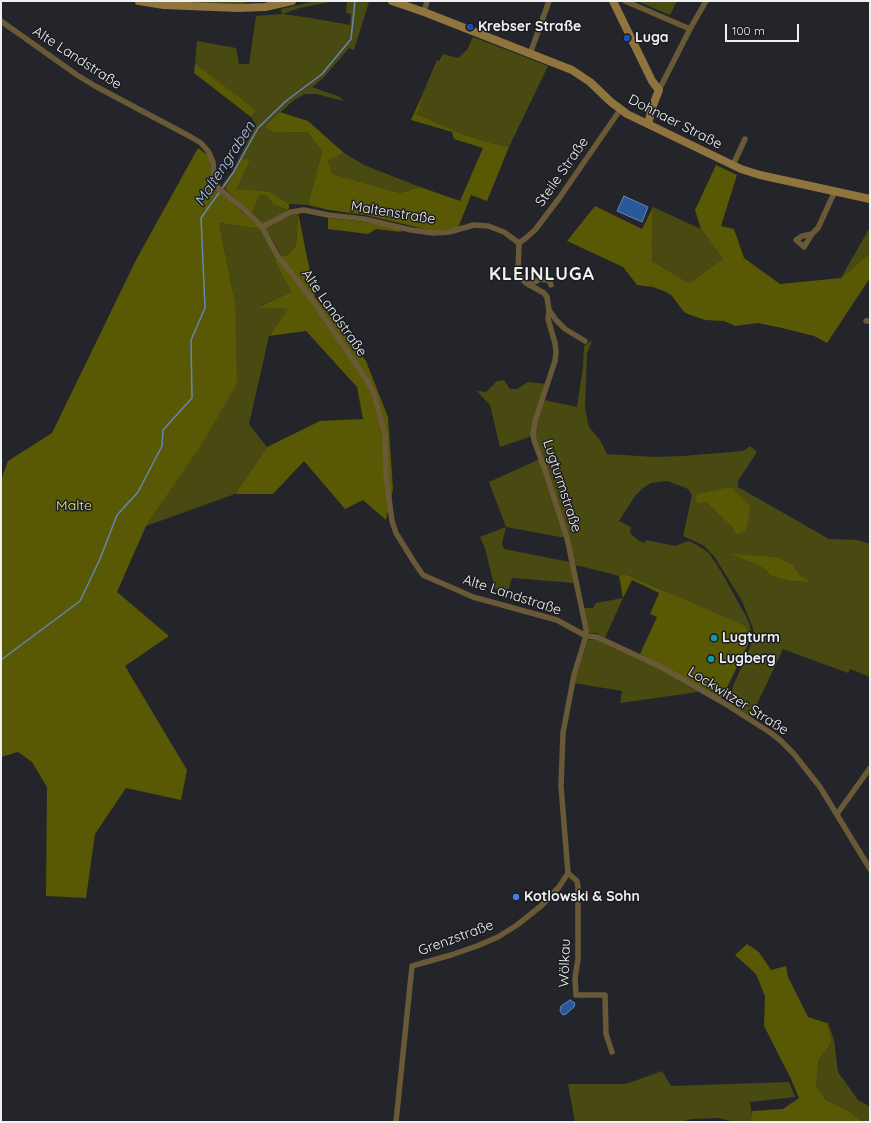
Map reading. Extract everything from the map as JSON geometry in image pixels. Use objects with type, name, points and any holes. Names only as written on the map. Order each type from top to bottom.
[{"type":"main road","points":[[139,1],[179,6],[253,4],[292,1]]},
{"type":"main road","name":"Dohnaer Straße","points":[[392,1],[572,70],[582,76],[620,110],[754,174],[870,199]]},
{"type":"main road","points":[[613,1],[652,81],[659,90],[648,124]]},
{"type":"street","points":[[424,12],[427,1]]},
{"type":"street","points":[[530,54],[548,1]]},
{"type":"street","points":[[625,1],[690,29]]},
{"type":"street","points":[[659,90],[706,1]]},
{"type":"street","name":"Alte Landstraße","points":[[1,21],[95,86],[201,143],[212,156],[214,178],[221,191],[244,209],[262,227],[277,255],[310,298],[368,382],[374,394],[385,435],[386,476],[392,521],[396,533],[423,575],[473,597],[556,620],[586,636]]},
{"type":"street","name":"Steile Straße","points":[[519,243],[535,230],[620,110]]},
{"type":"street","points":[[733,165],[745,139]]},
{"type":"street","points":[[812,234],[818,228],[834,191]]},
{"type":"street","name":"Maltenstraße","points":[[262,227],[291,212],[304,210],[328,215],[364,219],[411,230],[432,233],[449,232],[474,225],[488,226],[504,232],[519,243]]},
{"type":"street","points":[[519,243],[518,272],[521,278],[529,284],[540,279],[547,280],[551,285]]},
{"type":"street","name":"Lugturmstraße","points":[[529,284],[547,297],[549,310],[548,319],[555,344],[556,357],[535,421],[533,434],[566,538],[586,629],[586,636]]},
{"type":"street","points":[[549,310],[562,326],[585,342]]},
{"type":"street","points":[[568,873],[561,786],[563,732],[574,675],[586,636]]},
{"type":"street","name":"Lockwitzer Straße","points":[[586,636],[597,637],[661,667],[724,703],[781,741],[794,754],[820,787],[870,869]]},
{"type":"street","points":[[837,814],[870,768]]},
{"type":"street","name":"Wölkau","points":[[568,873],[577,881],[578,887],[578,959],[575,978],[576,995],[604,995],[606,1034],[612,1052]]},
{"type":"street","name":"Grenzstraße","points":[[396,1122],[412,966],[477,946],[498,937],[517,925],[541,906],[568,873]]},
{"type":"shaded area","points":[[161,1],[248,1],[242,4],[231,4]]},
{"type":"shaded area","points":[[316,1],[347,1],[364,1],[369,2],[354,50],[349,48],[323,78],[312,87],[340,97],[344,101],[316,94],[305,94],[294,100],[264,127],[274,133],[307,132],[322,151],[308,205],[289,204],[270,192],[235,190],[249,159],[242,159],[225,189],[222,185],[232,172],[256,125],[251,117],[256,110],[195,65],[197,41],[236,48],[239,64],[249,64],[256,16],[282,14],[281,9]],"holes":[[[347,1],[346,13],[351,14],[350,25],[283,14],[299,8],[330,2]]]},
{"type":"shaded area","points":[[637,1],[677,1],[670,15]]},
{"type":"shaded area","points":[[473,37],[548,66],[509,147],[462,134],[417,114],[422,101],[420,100],[437,60],[439,61],[443,54],[458,58],[467,50]]},
{"type":"shaded area","points":[[344,153],[364,165],[420,187],[400,193],[331,174],[328,161]]},
{"type":"shaded area","points":[[259,194],[266,195],[274,205],[289,210],[265,224],[262,224],[252,213]]},
{"type":"shaded area","points":[[653,207],[701,229],[723,259],[689,283],[652,261]]},
{"type":"shaded area","points":[[298,212],[296,245],[289,254],[282,257],[265,227]]},
{"type":"shaded area","points":[[219,223],[261,229],[277,259],[274,260],[291,292],[259,306],[289,308],[269,336],[249,424],[267,447],[235,494],[146,526],[195,455],[235,302]]},
{"type":"shaded area","points":[[870,227],[870,253],[841,278]]},
{"type":"shaded area","points":[[592,340],[587,354],[585,408],[589,427],[600,440],[607,454],[654,457],[683,456],[743,451],[750,446],[757,452],[738,481],[738,487],[829,539],[858,540],[870,544],[870,677],[850,669],[848,673],[783,649],[751,717],[730,704],[729,696],[754,638],[753,628],[742,601],[714,556],[703,545],[683,536],[692,495],[688,489],[678,485],[667,481],[651,483],[635,496],[619,521],[631,527],[630,533],[639,541],[645,543],[646,540],[675,546],[689,541],[709,553],[747,618],[750,626],[751,638],[750,634],[661,589],[628,575],[621,574],[619,576],[574,565],[535,442],[535,425],[544,400],[577,407],[583,367],[584,346]],"holes":[[[703,502],[750,512],[734,533],[734,529],[707,503]],[[732,555],[778,557],[792,564],[801,576],[809,580],[808,582],[791,581],[773,577],[763,568]]]},
{"type":"shaded area","points":[[504,380],[510,389],[517,389],[528,382],[546,384],[532,436],[500,447],[490,405],[477,391],[486,392],[497,381]]},
{"type":"shaded area","points":[[540,459],[566,538],[506,527],[489,482]]},
{"type":"shaded area","points":[[506,527],[502,544],[504,549],[570,562],[575,583],[512,578],[508,591],[495,589],[485,548],[480,537]]},
{"type":"shaded area","points":[[623,598],[605,638],[597,633],[588,633],[583,608],[593,608],[596,603]]},
{"type":"shaded area","points":[[596,639],[660,669],[698,692],[620,703],[622,691],[574,683],[588,640]]},
{"type":"shaded area","points":[[828,1022],[834,1040],[838,1072],[858,1100],[870,1107],[870,1122],[862,1122],[849,1111],[826,1100],[816,1085],[819,1059],[832,1042]]},
{"type":"shaded area","points":[[662,1071],[671,1086],[789,1082],[795,1097],[750,1102],[753,1122],[735,1122],[718,1118],[692,1119],[679,1122],[575,1122],[568,1084],[626,1084]]},
{"type":"green space","points":[[195,64],[256,110],[251,117],[194,73]]},
{"type":"green space","points":[[420,100],[422,101],[417,114],[462,134],[509,147],[487,201],[471,195],[458,228],[433,231],[365,215],[329,210],[308,205],[322,151],[307,132],[274,133],[264,127],[280,112],[308,121],[344,153],[328,161],[332,174],[400,193],[420,187],[460,201],[483,148],[454,139],[452,132],[411,120]]},
{"type":"green space","name":"Malte","points":[[198,148],[210,157],[211,175],[217,189],[261,229],[219,223],[235,302],[237,384],[195,455],[146,526],[117,592],[169,636],[125,666],[187,770],[181,800],[126,788],[95,834],[86,898],[46,896],[47,787],[32,762],[18,752],[1,757],[1,480],[8,461],[52,433],[136,260]]},
{"type":"green space","points":[[242,159],[250,159],[236,190],[270,192],[289,204],[289,210],[274,205],[266,195],[259,195],[252,213],[225,189]]},
{"type":"green space","points":[[716,165],[737,175],[721,226],[734,229],[744,258],[780,284],[841,278],[870,253],[870,278],[827,343],[814,336],[782,328],[758,323],[735,326],[724,321],[705,320],[688,314],[684,312],[672,296],[666,292],[653,287],[637,285],[623,267],[567,241],[595,206],[642,229],[653,207],[652,261],[689,283],[723,259],[701,229],[695,210]]},
{"type":"green space","points":[[298,212],[315,297],[366,361],[388,417],[393,489],[386,520],[363,500],[345,509],[304,461],[273,494],[235,494],[267,447],[320,421],[363,419],[357,387],[306,331],[269,336],[288,309],[258,307],[291,292],[274,260],[289,254],[296,245]]},
{"type":"green space","points":[[328,218],[364,222],[402,229],[401,232],[376,229],[368,234],[328,229]]},
{"type":"green space","points":[[731,487],[749,505],[750,512],[746,530],[738,534],[734,533],[734,529],[707,503],[698,503],[696,501],[697,494]]},
{"type":"green space","points":[[732,555],[778,557],[792,564],[801,576],[809,580],[808,582],[791,581],[773,577],[763,568]]},
{"type":"green space","points":[[621,574],[628,575],[745,626],[751,638],[722,698],[718,699],[640,654],[657,617],[650,614],[659,593],[632,580],[623,598],[619,576]]},
{"type":"green space","points":[[747,944],[759,952],[771,970],[786,966],[788,977],[808,1017],[827,1023],[832,1042],[819,1059],[816,1085],[826,1100],[849,1111],[862,1122],[751,1122],[752,1111],[783,1109],[799,1098],[764,1026],[765,996],[756,974],[735,955]]},
{"type":"water","points":[[624,196],[648,207],[642,222],[617,211]]},
{"type":"water","points":[[570,1000],[575,1003],[574,1007],[563,1015],[560,1011],[561,1006]]},
{"type":"waterway","points":[[201,1],[244,1]]},
{"type":"waterway","name":"Maltengraben","points":[[1,660],[80,601],[100,559],[117,515],[138,492],[162,446],[163,430],[192,398],[191,340],[205,308],[201,218],[233,173],[258,128],[286,101],[322,74],[351,39],[355,1]]},
{"type":"place","name":"Krebser Straße","points":[[470,27]]},
{"type":"place","name":"Luga","points":[[627,38]]},
{"type":"place","name":"Lugturm","points":[[714,638]]},
{"type":"place","name":"Lugberg","points":[[711,659]]},
{"type":"place","name":"Kotlowski & Sohn","points":[[516,897]]},
{"type":"district","name":"KLEINLUGA","points":[[542,275]]}]
